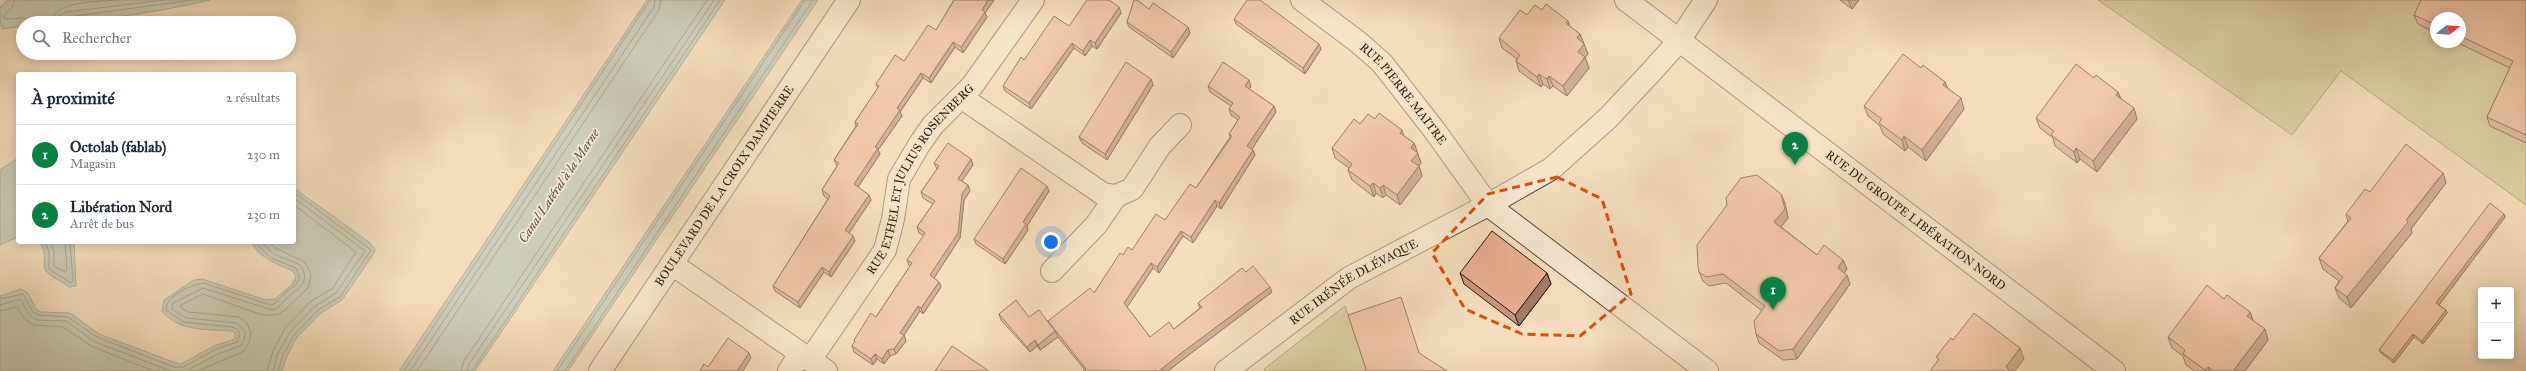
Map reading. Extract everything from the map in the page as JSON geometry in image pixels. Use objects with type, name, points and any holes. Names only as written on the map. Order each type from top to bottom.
[{"type":"street","name":"BOULEVARD DE LA CROIX DAMPIERRE","points":[[600,371],[849,0]]},
{"type":"street","name":"RUE ETHEL ET JULIUS ROSENBERG","points":[[806,364],[885,250],[893,219],[899,179],[905,168],[933,125],[961,97],[982,72],[1033,0]]},
{"type":"street","name":"RUE PIERRE MAITRE","points":[[1302,0],[1358,42],[1382,63],[1435,131],[1488,205]]},
{"type":"street","name":"RUE DU GROUPE LIBÉRATION NORD","points":[[1626,0],[1678,42],[2114,371]]},
{"type":"street","name":"RUE IRÉNÉE DLÉVAQUE","points":[[1226,371],[1349,278],[1488,205],[1551,169],[1608,118],[1678,42],[1706,0]]},
{"type":"street","points":[[961,97],[1103,194],[1116,196]]},
{"type":"street","points":[[1052,271],[1096,225],[1116,196],[1132,189],[1160,146],[1180,126]]},
{"type":"street","points":[[1488,205],[1707,371]]},
{"type":"street","points":[[672,264],[806,364]]},
{"type":"highlighted area","points":[[1557,177],[1602,199],[1631,294],[1580,336],[1522,334],[1465,309],[1432,253],[1488,194]]},
{"type":"shaded area","points":[[2098,0],[2526,0],[2526,205],[2341,71],[2292,135]]},
{"type":"shaded area","points":[[1345,306],[1368,371],[1266,371],[1264,369]]},
{"type":"water","points":[[8,0],[210,0],[164,10],[123,16],[16,16],[16,27],[3,29],[0,23],[0,7]]},
{"type":"water","name":"Canal Latéral à la Marne","points":[[647,0],[725,0],[475,371],[399,371]]},
{"type":"water","points":[[802,0],[818,0],[568,371],[553,371]]},
{"type":"water","points":[[16,159],[16,238],[0,245],[0,170]]},
{"type":"water","points":[[296,189],[369,242],[375,249],[374,253],[342,300],[321,313],[297,337],[287,356],[282,371],[0,371],[0,296],[21,289],[28,293],[36,309],[41,312],[70,313],[99,334],[176,363],[181,364],[214,346],[235,339],[235,332],[194,328],[177,323],[162,311],[164,300],[194,280],[202,279],[266,300],[275,299],[293,283],[296,276],[293,271],[264,257],[252,244],[296,244]]},
{"type":"water","points":[[40,244],[74,244],[76,286],[69,287],[46,271],[44,265],[44,250]]},
{"type":"building","points":[[954,0],[988,0],[982,10],[985,12],[961,47],[953,42],[929,78],[921,73],[897,108],[900,110],[875,147],[878,148],[854,184],[869,195],[845,230],[853,236],[829,272],[822,267],[798,302],[773,286],[830,196],[822,190],[839,163],[834,160],[858,124],[855,122],[879,86],[876,84],[895,55],[904,61],[928,25],[936,30]]},
{"type":"building","points":[[1087,0],[1109,0],[1119,7],[1095,43],[1090,40],[1083,51],[1072,43],[1029,103],[1003,86],[1021,57],[1024,60],[1054,16],[1069,26]]},
{"type":"building","points":[[1134,0],[1137,0],[1149,9],[1153,3],[1188,27],[1171,52],[1127,22]]},
{"type":"building","points":[[1247,0],[1260,0],[1319,44],[1303,68],[1234,19]]},
{"type":"building","points":[[2421,0],[2526,0],[2526,135],[2487,117],[2513,61],[2466,39],[2466,12],[2430,12],[2430,22],[2414,15]]},
{"type":"building","points":[[1546,4],[1568,21],[1566,23],[1580,34],[1577,38],[1584,44],[1578,52],[1585,57],[1563,86],[1549,76],[1547,79],[1539,74],[1537,77],[1516,61],[1520,55],[1499,38],[1520,10],[1527,15],[1535,5],[1542,10]]},
{"type":"building","points":[[1903,54],[1921,68],[1923,65],[1945,82],[1943,85],[1961,98],[1922,150],[1904,136],[1902,140],[1879,123],[1882,119],[1864,106]]},
{"type":"building","points":[[1126,62],[1151,79],[1105,154],[1079,137]]},
{"type":"building","points":[[1223,62],[1249,80],[1245,86],[1274,106],[1247,146],[1253,150],[1219,203],[1215,200],[1191,237],[1181,231],[1157,267],[1151,263],[1124,303],[1150,337],[1169,322],[1174,329],[1202,307],[1198,303],[1242,268],[1246,272],[1253,266],[1270,287],[1159,371],[1084,371],[1086,369],[1048,321],[1090,288],[1094,293],[1120,253],[1123,255],[1128,247],[1132,250],[1156,214],[1165,220],[1190,184],[1196,188],[1232,136],[1229,134],[1240,117],[1229,109],[1233,103],[1208,86]]},
{"type":"building","points":[[2076,64],[2094,78],[2096,75],[2118,92],[2116,95],[2134,108],[2093,161],[2076,148],[2074,152],[2051,135],[2054,131],[2036,118]]},
{"type":"building","points":[[1379,113],[1402,130],[1400,133],[1414,143],[1411,148],[1418,153],[1411,161],[1419,166],[1397,195],[1383,185],[1380,188],[1373,183],[1370,186],[1348,170],[1352,164],[1332,148],[1354,119],[1360,124],[1368,114],[1375,119]]},
{"type":"building","points":[[948,143],[971,159],[958,179],[968,185],[962,194],[958,233],[930,275],[939,282],[921,308],[918,306],[900,333],[904,335],[894,349],[888,350],[882,359],[875,354],[871,359],[852,346],[855,341],[854,340],[871,313],[876,317],[912,263],[907,260],[925,233],[917,227],[935,201],[921,192],[939,166],[934,163]]},
{"type":"building","points":[[2406,144],[2443,173],[2406,220],[2408,222],[2347,297],[2335,288],[2343,277],[2319,258],[2351,218],[2346,214],[2365,189],[2370,192]]},
{"type":"building","points":[[1021,168],[1047,186],[1023,222],[1026,224],[1003,259],[974,239]]},
{"type":"building","points":[[1757,175],[1781,194],[1785,209],[1774,222],[1817,255],[1824,245],[1843,260],[1838,268],[1847,275],[1793,349],[1779,351],[1756,334],[1754,321],[1765,306],[1723,274],[1706,277],[1699,272],[1697,245],[1727,205],[1726,198],[1741,178]]},
{"type":"building","points":[[2490,203],[2504,214],[2436,303],[2446,310],[2422,341],[2413,334],[2393,360],[2379,350]]},
{"type":"building","points":[[1492,231],[1547,273],[1515,315],[1460,273]]},
{"type":"building","points":[[2207,285],[2224,299],[2227,295],[2250,312],[2247,316],[2265,329],[2233,371],[2214,371],[2208,367],[2205,370],[2183,354],[2185,350],[2168,337]]},
{"type":"building","points":[[1401,297],[1419,353],[1447,371],[1365,371],[1366,369],[1348,315]]},
{"type":"building","points":[[1016,300],[1029,317],[1039,310],[1055,331],[1038,345],[1035,340],[1027,347],[999,314]]},
{"type":"building","points":[[1974,313],[2020,348],[2006,367],[2009,370],[1930,371],[1939,359],[1936,357],[1951,338],[1953,340]]},
{"type":"building","points":[[728,338],[749,353],[737,371],[700,371],[704,364],[708,367]]},
{"type":"building","points":[[952,346],[989,371],[935,371]]},
{"type":"place","name":"Libération Nord","points":[[1795,165]]},
{"type":"place","name":"Octolab (fablab)","points":[[1773,310]]}]
